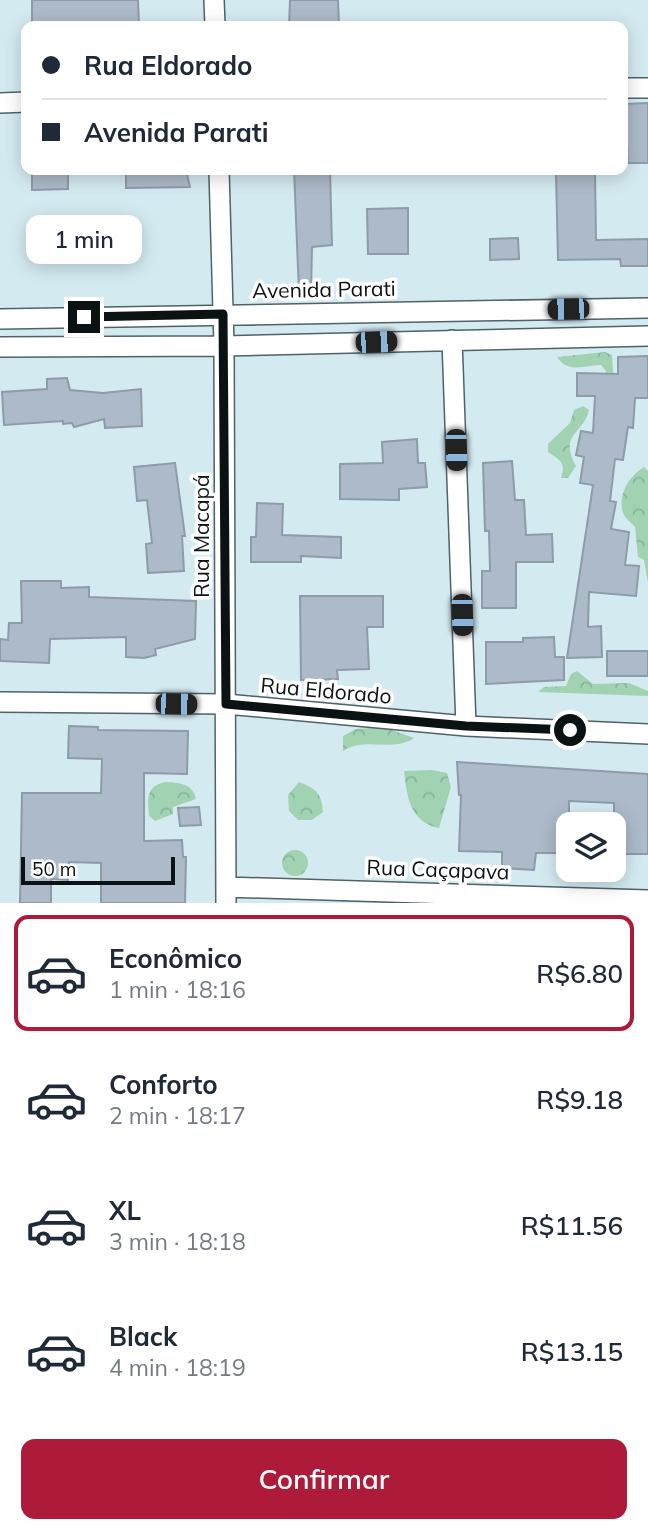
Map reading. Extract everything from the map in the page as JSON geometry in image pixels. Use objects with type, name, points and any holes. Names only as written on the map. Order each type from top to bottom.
[{"type":"street","points":[[214,0],[215,21]]},
{"type":"street","points":[[628,88],[648,88]]},
{"type":"street","points":[[0,103],[21,102]]},
{"type":"street","name":"Rua Macapá","points":[[219,175],[224,346],[226,895]]},
{"type":"street","name":"Avenida Parati","points":[[0,319],[648,307]]},
{"type":"street","points":[[0,347],[224,346],[648,335]]},
{"type":"street","points":[[452,340],[466,726]]},
{"type":"street","name":"Rua Eldorado","points":[[0,702],[226,704],[466,726],[648,734]]},
{"type":"street","name":"Rua Caçapava","points":[[226,895],[648,900]]},
{"type":"green space","points":[[605,352],[612,355],[614,384],[605,377],[606,371],[601,365],[571,367],[557,357]]},
{"type":"green space","points":[[583,406],[589,410],[570,447],[576,466],[568,478],[561,478],[563,465],[548,452],[548,444],[570,423],[574,410]]},
{"type":"green space","points":[[644,467],[648,471],[648,583],[644,560],[638,557],[635,527],[624,515],[622,508],[625,488],[633,476]]},
{"type":"green space","points":[[577,671],[593,684],[629,683],[648,691],[648,696],[538,692],[544,687],[566,686],[571,674]]},
{"type":"green space","points":[[383,727],[414,738],[397,744],[361,745],[343,751],[343,736],[356,729]]},
{"type":"green space","points":[[432,770],[447,773],[451,787],[439,828],[429,825],[416,814],[409,799],[404,771]]},
{"type":"green space","points":[[165,782],[189,787],[196,799],[173,807],[173,814],[155,821],[149,816],[149,794],[154,787]]},
{"type":"green space","points":[[299,782],[314,789],[321,801],[323,812],[312,820],[298,820],[289,811],[288,795]]},
{"type":"green space","points":[[295,850],[304,854],[308,863],[304,872],[295,876],[286,872],[282,863],[286,854]]},
{"type":"building","points":[[32,0],[138,0],[139,21],[32,21]]},
{"type":"building","points":[[290,0],[338,0],[339,21],[289,21]]},
{"type":"building","points":[[648,103],[648,163],[628,163],[628,104]]},
{"type":"building","points":[[32,175],[68,175],[68,189],[32,190]]},
{"type":"building","points":[[126,175],[187,175],[190,187],[126,188]]},
{"type":"building","points":[[294,175],[330,175],[332,245],[312,247],[311,293],[299,293]]},
{"type":"building","points":[[556,175],[595,175],[596,240],[648,239],[648,266],[621,266],[620,259],[558,260]]},
{"type":"building","points":[[408,208],[408,254],[368,254],[367,209]]},
{"type":"building","points":[[518,238],[519,259],[490,260],[490,239]]},
{"type":"building","points":[[648,356],[648,398],[635,398],[633,428],[628,427],[623,460],[615,459],[610,501],[616,502],[611,529],[629,532],[625,565],[639,566],[636,596],[589,592],[588,627],[601,626],[602,657],[567,658],[593,485],[580,483],[584,457],[576,455],[581,431],[593,433],[595,396],[577,396],[577,373],[618,374],[618,357]]},
{"type":"building","points":[[67,378],[70,390],[103,393],[141,389],[142,426],[105,428],[104,419],[74,427],[72,423],[63,424],[63,421],[4,425],[2,392],[47,389],[47,379]]},
{"type":"building","points":[[417,439],[418,463],[425,463],[427,487],[399,489],[399,500],[340,499],[340,464],[383,463],[382,442]]},
{"type":"building","points":[[512,461],[515,500],[524,500],[526,535],[552,534],[553,562],[516,562],[516,608],[482,608],[482,571],[490,571],[489,531],[485,531],[483,463]]},
{"type":"building","points":[[175,463],[185,536],[182,536],[184,571],[148,573],[146,544],[152,543],[147,500],[137,501],[134,467]]},
{"type":"building","points":[[257,503],[283,504],[282,535],[341,537],[341,558],[301,556],[301,562],[251,562],[251,537],[256,537]]},
{"type":"building","points":[[21,581],[61,581],[61,588],[89,587],[89,597],[196,601],[195,639],[155,649],[156,655],[144,658],[126,657],[126,637],[50,639],[49,663],[0,661],[0,639],[8,640],[9,623],[22,623]]},
{"type":"building","points":[[300,596],[383,596],[383,627],[367,627],[369,669],[337,670],[338,679],[301,680]]},
{"type":"building","points":[[554,637],[555,657],[564,657],[564,680],[486,684],[486,642],[523,642],[523,638]]},
{"type":"building","points":[[607,651],[648,651],[648,676],[607,676]]},
{"type":"building","points":[[69,726],[98,727],[98,730],[188,731],[187,774],[144,773],[144,841],[182,840],[183,857],[186,857],[185,903],[101,903],[101,863],[69,862],[68,880],[51,879],[51,903],[20,903],[22,793],[101,793],[102,759],[68,758]]},
{"type":"building","points":[[457,762],[648,774],[648,854],[626,854],[626,812],[614,812],[614,803],[569,801],[569,812],[556,812],[556,853],[536,853],[534,870],[502,868],[502,852],[459,851]]},
{"type":"building","points":[[199,807],[201,825],[180,826],[178,808]]},
{"type":"route","points":[[84,317],[223,314],[226,704],[466,726],[570,730]]}]
